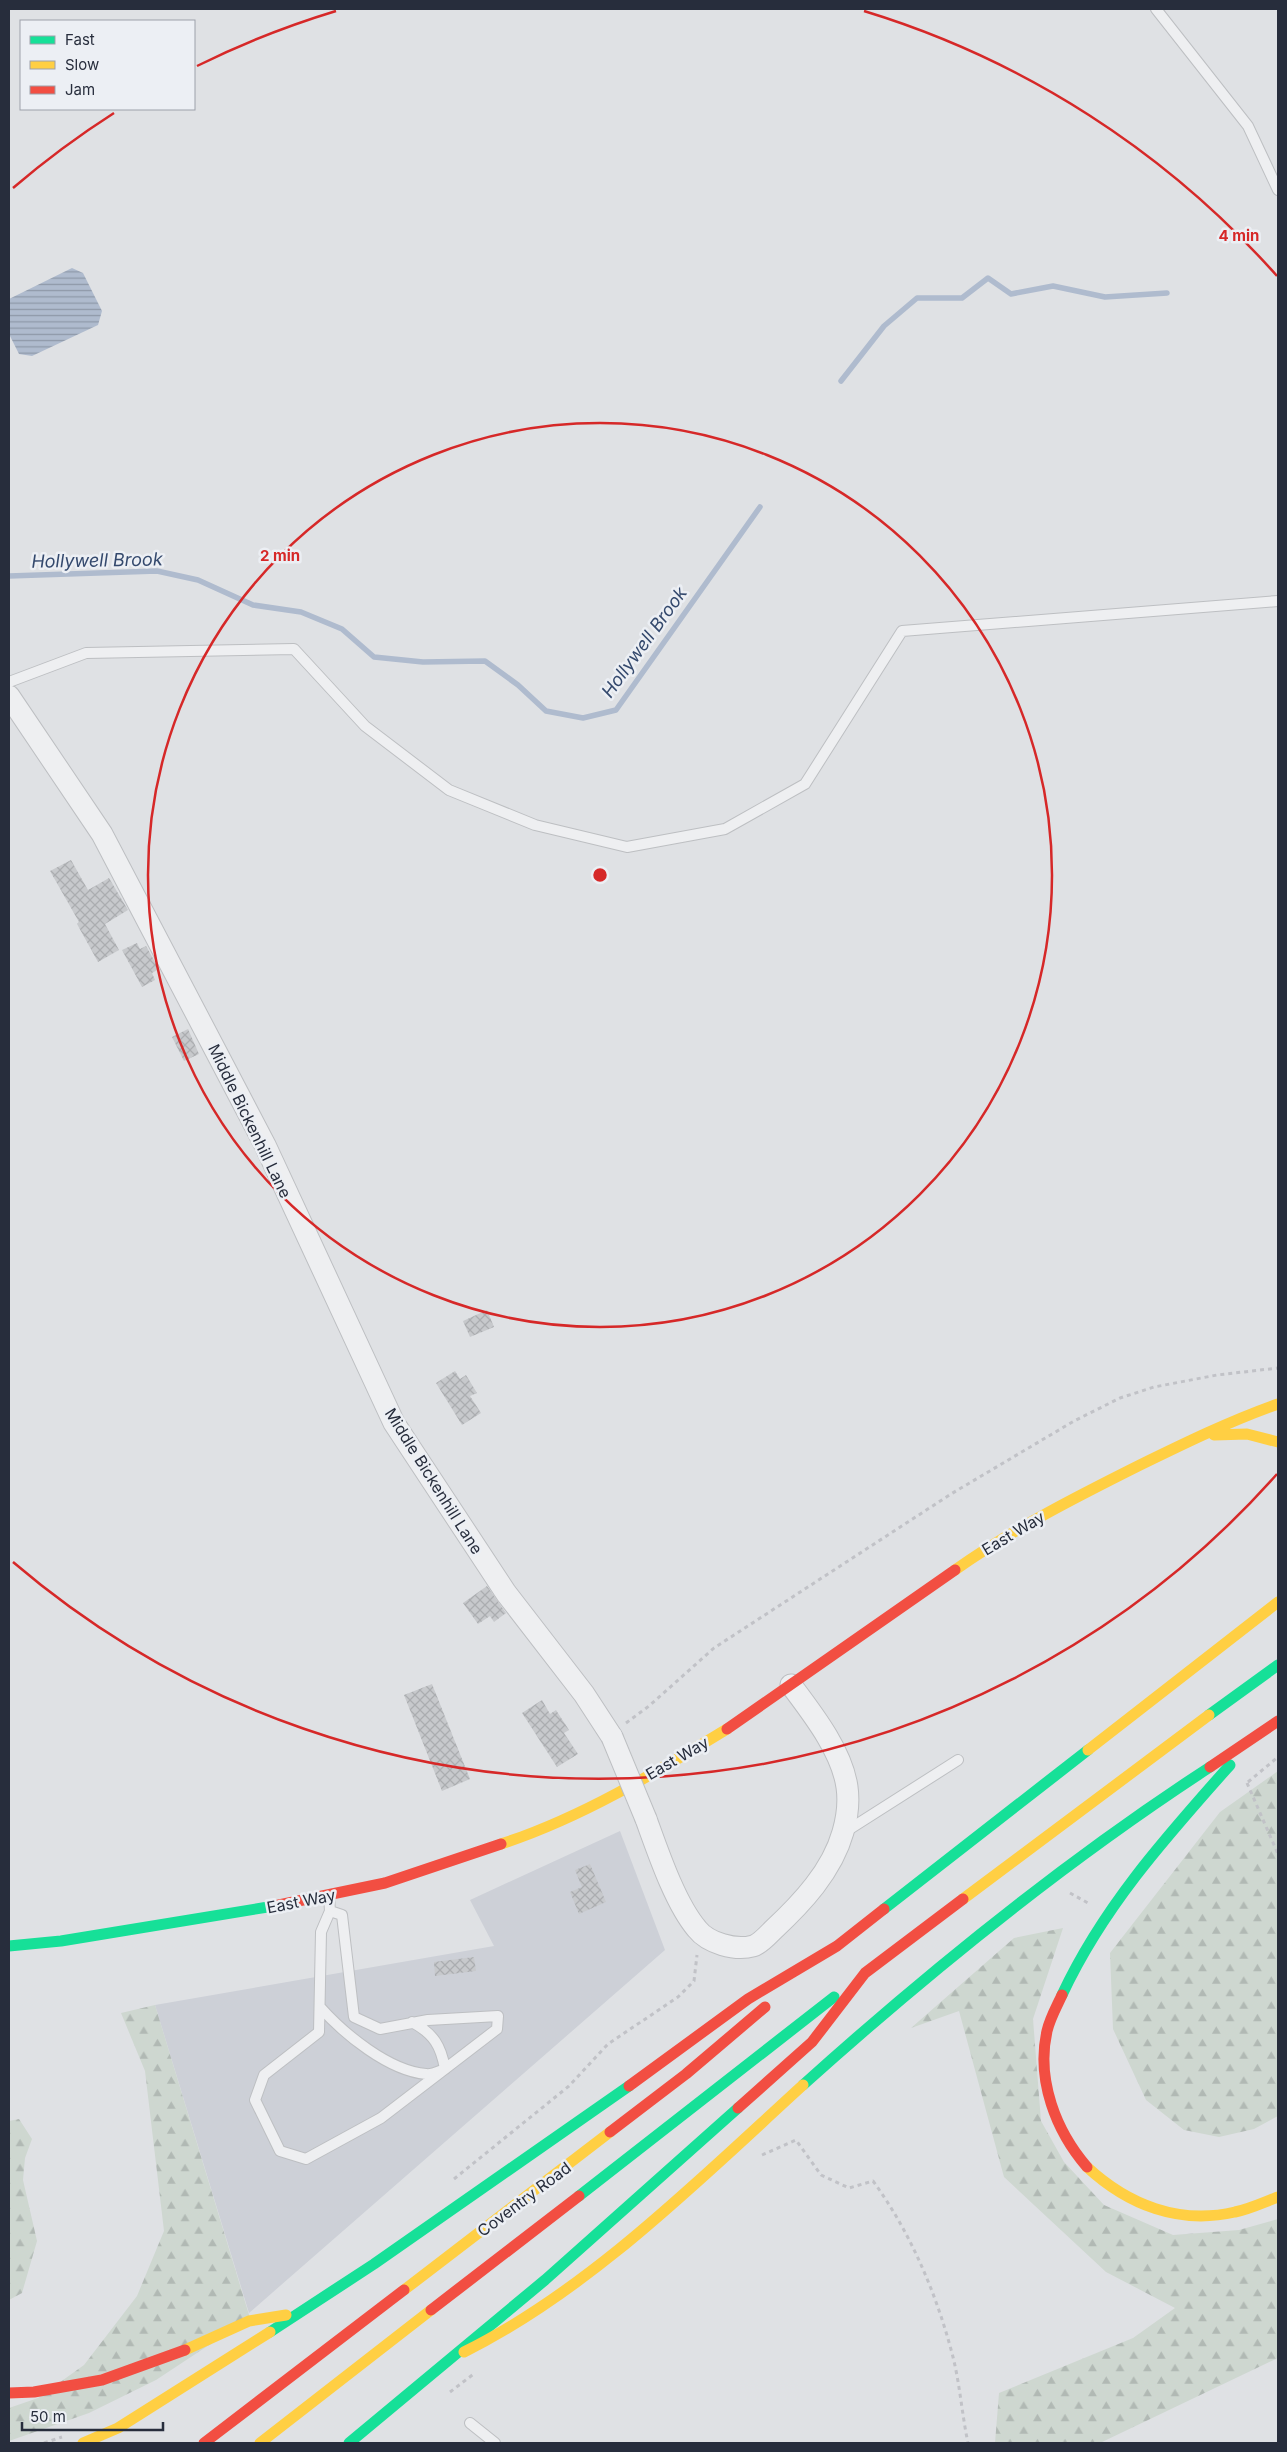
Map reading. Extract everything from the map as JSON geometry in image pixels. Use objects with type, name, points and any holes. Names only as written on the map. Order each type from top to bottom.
[{"type":"main road","name":"East Way","points":[[9,1946],[61,1941],[264,1908],[386,1883],[529,1835],[582,1811],[663,1768],[730,1727],[986,1548],[1069,1500],[1174,1448],[1203,1436],[1232,1420],[1278,1404]]},
{"type":"main road","points":[[1203,1436],[1236,1432],[1259,1434],[1278,1442]]},
{"type":"main road","points":[[83,2443],[134,2419],[374,2264],[554,2139],[748,1999],[837,1946],[1278,1602]]},
{"type":"main road","points":[[349,2443],[545,2280],[812,2042],[865,1972],[1119,1780],[1278,1665]]},
{"type":"main road","points":[[453,2357],[499,2336],[551,2301],[616,2251],[755,2131],[917,1984],[1014,1905],[1126,1822],[1278,1721]]},
{"type":"main road","points":[[1252,1739],[1142,1864],[1105,1914],[1072,1972],[1048,2029],[1044,2074],[1056,2124],[1082,2164],[1113,2190],[1146,2208],[1184,2216],[1232,2213],[1278,2197]]},
{"type":"main road","name":"Coventry Road","points":[[204,2443],[686,2074],[837,1946]]},
{"type":"main road","name":"Coventry Road","points":[[260,2443],[865,1972]]},
{"type":"main road","points":[[9,2392],[34,2392],[102,2380],[196,2346],[249,2321],[296,2314]]},
{"type":"street","name":"Middle Bickenhill Lane","points":[[9,696],[102,834],[265,1145],[394,1423],[506,1593],[584,1694],[611,1735],[662,1862],[697,1930],[713,1941],[728,1946],[753,1946],[802,1902],[825,1870],[843,1833],[847,1809],[847,1787],[842,1768],[820,1723],[791,1685]]},
{"type":"lane","points":[[1156,9],[1248,126],[1278,190]]},
{"type":"lane","points":[[9,682],[86,653],[294,649],[365,726],[450,790],[535,825],[627,847],[725,829],[805,784],[902,632],[1278,601]]},
{"type":"lane","points":[[843,1833],[958,1760]]},
{"type":"lane","points":[[328,1895],[330,1911],[321,1932],[319,2032],[286,2055],[264,2074],[255,2100],[280,2152],[306,2159],[381,2118],[498,2029],[498,2016],[412,2022],[380,2029],[354,2017],[342,1916],[330,1911]]},
{"type":"lane","points":[[320,2008],[340,2029],[385,2061],[427,2075],[445,2070]]},
{"type":"lane","points":[[412,2022],[424,2029],[442,2050],[445,2070]]},
{"type":"lane","points":[[470,2422],[495,2443]]},
{"type":"path","points":[[611,1735],[649,1706],[714,1648],[952,1494],[1074,1421],[1120,1398],[1154,1387],[1217,1375],[1278,1368]]},
{"type":"path","points":[[1240,1788],[1278,1757]]},
{"type":"path","points":[[1247,1783],[1278,1854]]},
{"type":"path","points":[[1063,1897],[1071,1892],[1105,1914]]},
{"type":"path","points":[[754,2158],[796,2140],[821,2175],[849,2188],[873,2181],[894,2209],[936,2299],[954,2358],[968,2443]]},
{"type":"path","points":[[442,2398],[481,2369]]},
{"type":"shaded area","points":[[620,1831],[665,1950],[249,2313],[155,2005],[494,1946],[470,1900]]},
{"type":"green space","points":[[1278,1771],[1278,2116],[1254,2129],[1219,2137],[1184,2130],[1146,2100],[1113,2029],[1110,1953],[1220,1812]]},
{"type":"green space","points":[[1063,1928],[1033,2019],[1041,2121],[1064,2162],[1104,2205],[1173,2235],[1239,2230],[1278,2219],[1278,2358],[1100,2443],[995,2443],[999,2393],[1133,2338],[1175,2308],[1106,2272],[1004,2177],[959,2011],[911,2028],[1014,1938]]},
{"type":"green space","points":[[155,2005],[250,2318],[156,2380],[89,2413],[9,2441],[9,2408],[38,2398],[84,2365],[137,2296],[164,2231],[145,2071],[121,2013]]},
{"type":"green space","points":[[19,2119],[32,2139],[25,2158],[23,2180],[37,2241],[22,2293],[9,2300],[9,2121]]},
{"type":"water","points":[[72,268],[83,273],[102,311],[98,325],[32,356],[19,354],[9,334],[9,299]]},
{"type":"building","points":[[71,860],[88,890],[109,878],[128,910],[105,924],[119,950],[98,962],[77,924],[79,922],[50,871]]},
{"type":"building","points":[[137,943],[140,949],[146,946],[159,969],[152,973],[155,980],[142,987],[122,950]]},
{"type":"building","points":[[188,1029],[199,1054],[184,1061],[172,1037]]},
{"type":"building","points":[[487,1310],[494,1327],[470,1337],[463,1321]]},
{"type":"building","points":[[455,1371],[460,1379],[466,1375],[477,1393],[470,1396],[481,1413],[462,1425],[436,1383]]},
{"type":"building","points":[[487,1586],[506,1613],[494,1622],[490,1616],[478,1624],[463,1603]]},
{"type":"building","points":[[432,1684],[470,1779],[442,1791],[404,1695]]},
{"type":"building","points":[[542,1700],[550,1714],[556,1710],[569,1730],[564,1733],[578,1754],[557,1767],[522,1713]]},
{"type":"building","points":[[590,1864],[606,1902],[579,1914],[570,1892],[582,1887],[575,1870]]},
{"type":"building","points":[[474,1957],[476,1971],[435,1976],[434,1962]]},
{"type":"waterway","name":"Hollywell Brook","points":[[841,381],[884,326],[917,298],[962,298],[988,278],[1011,294],[1053,286],[1105,297],[1167,293]]},
{"type":"waterway","name":"Hollywell Brook","points":[[9,576],[157,571],[198,580],[253,605],[301,612],[342,629],[374,657],[423,662],[485,661],[518,685],[546,711],[583,718],[616,710],[760,507]]},
{"type":"traffic: fast","points":[[1209,1715],[1278,1665]]},
{"type":"traffic: fast","points":[[884,1909],[1088,1750]]},
{"type":"traffic: fast","points":[[1062,1995],[1078,1963],[1097,1932],[1137,1874],[1230,1765]]},
{"type":"traffic: fast","points":[[803,2085],[900,2000],[1000,1918],[1103,1840],[1210,1767]]},
{"type":"traffic: fast","points":[[9,1946],[61,1941],[274,1906]]},
{"type":"traffic: fast","points":[[579,2196],[834,1997]]},
{"type":"traffic: fast","points":[[270,2332],[374,2264],[629,2086]]},
{"type":"traffic: fast","points":[[349,2443],[545,2280],[738,2108]]},
{"type":"traffic: slow","points":[[955,1570],[1022,1527],[1092,1489],[1208,1433],[1278,1404]]},
{"type":"traffic: slow","points":[[1214,1435],[1247,1434],[1278,1442]]},
{"type":"traffic: slow","points":[[1088,1750],[1278,1602]]},
{"type":"traffic: slow","points":[[963,1899],[1209,1715]]},
{"type":"traffic: slow","points":[[501,1844],[589,1808],[673,1762],[727,1729]]},
{"type":"traffic: slow","points":[[464,2352],[510,2327],[599,2265],[683,2194],[803,2085]]},
{"type":"traffic: slow","points":[[404,2290],[610,2132]]},
{"type":"traffic: slow","points":[[1087,2167],[1120,2192],[1137,2201],[1155,2209],[1174,2213],[1194,2216],[1241,2211],[1278,2197]]},
{"type":"traffic: slow","points":[[260,2443],[431,2310]]},
{"type":"traffic: slow","points":[[185,2350],[249,2321],[286,2315]]},
{"type":"traffic: slow","points":[[83,2443],[118,2428],[270,2332]]},
{"type":"traffic: jam","points":[[727,1729],[955,1570]]},
{"type":"traffic: jam","points":[[1210,1767],[1278,1721]]},
{"type":"traffic: jam","points":[[274,1906],[385,1883],[501,1844]]},
{"type":"traffic: jam","points":[[738,2108],[812,2042],[865,1973],[963,1899]]},
{"type":"traffic: jam","points":[[629,2086],[748,1999],[837,1946],[884,1909]]},
{"type":"traffic: jam","points":[[1062,1995],[1047,2031],[1044,2049],[1044,2068],[1051,2104],[1058,2121],[1076,2153],[1087,2167]]},
{"type":"traffic: jam","points":[[610,2132],[686,2074],[765,2007]]},
{"type":"traffic: jam","points":[[431,2310],[579,2196]]},
{"type":"traffic: jam","points":[[204,2443],[404,2290]]},
{"type":"traffic: jam","points":[[9,2393],[34,2392],[102,2380],[185,2350]]}]
